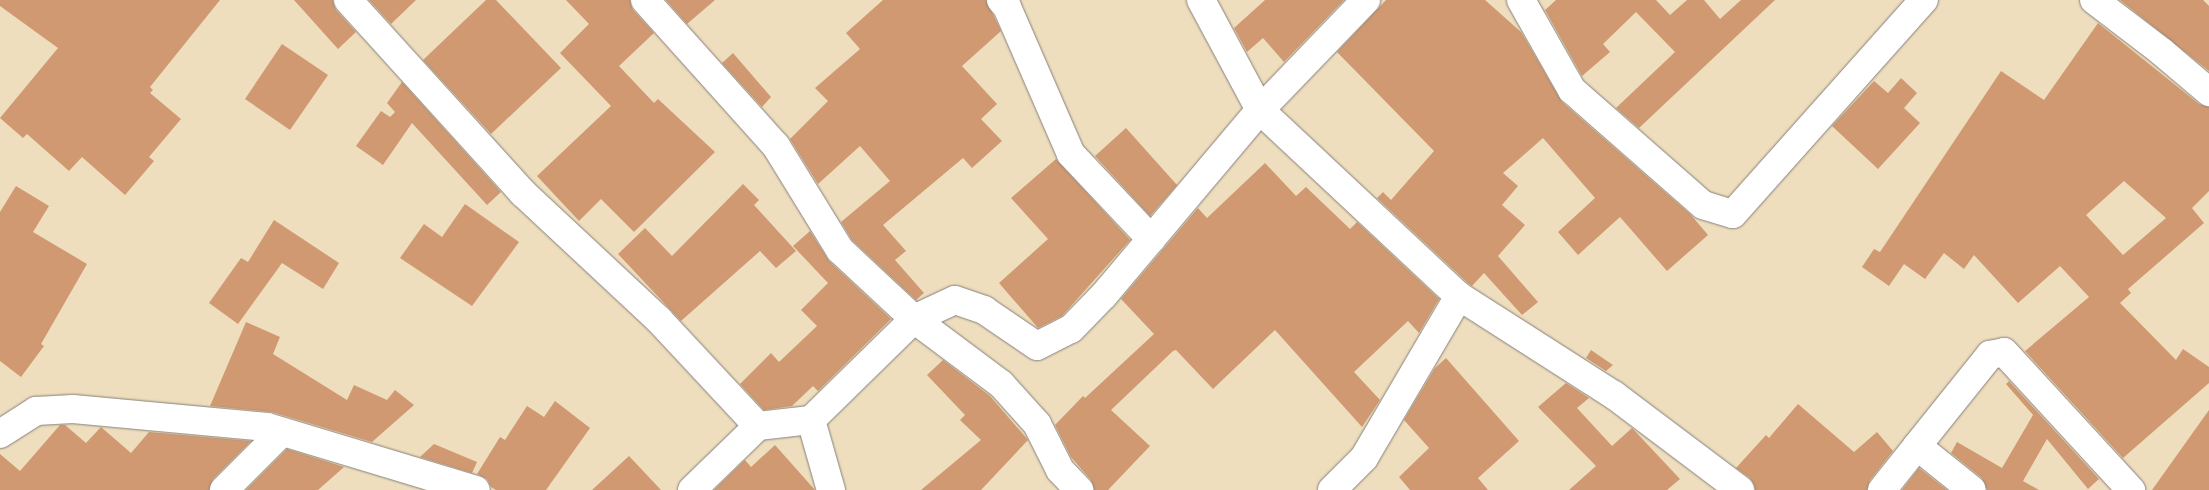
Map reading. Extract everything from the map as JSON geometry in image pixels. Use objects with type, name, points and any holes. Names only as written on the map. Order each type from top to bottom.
[{"type":"street","points":[[348,0],[523,193],[659,320],[758,426]]},
{"type":"street","points":[[645,0],[776,146],[840,250],[914,319],[1001,384],[1037,424],[1060,470],[1079,490]]},
{"type":"street","points":[[1001,0],[1007,7],[1071,154],[1151,239]]},
{"type":"street","points":[[1201,0],[1260,110],[1459,296],[1614,395],[1740,490]]},
{"type":"street","points":[[692,490],[758,426],[811,420],[914,319],[955,300],[984,310],[1037,346],[1070,329],[1151,239],[1260,110],[1366,0]]},
{"type":"street","points":[[1521,0],[1572,90],[1704,205],[1733,214],[1924,0]]},
{"type":"street","points":[[2094,0],[2162,52],[2209,92]]},
{"type":"street","points":[[1332,490],[1364,458],[1459,296]]},
{"type":"street","points":[[1882,490],[1990,355],[2004,352],[2130,490]]},
{"type":"street","points":[[0,434],[36,410],[73,409],[267,427],[476,490]]},
{"type":"street","points":[[811,420],[831,490]]},
{"type":"street","points":[[224,490],[282,432]]},
{"type":"street","points":[[1917,446],[1972,490]]},
{"type":"building","points":[[0,0],[220,0],[150,87],[153,90],[150,93],[181,119],[149,157],[154,161],[125,195],[82,157],[69,171],[27,134],[23,138],[0,118],[58,48],[0,6]]},
{"type":"building","points":[[294,0],[333,0],[336,10],[356,32],[338,49]]},
{"type":"building","points":[[369,0],[416,0],[391,24]]},
{"type":"building","points":[[486,0],[496,0],[561,68],[491,134],[423,60]]},
{"type":"building","points":[[566,0],[630,0],[633,10],[654,33],[619,66],[654,103],[658,99],[715,152],[634,232],[601,199],[579,221],[537,176],[611,106],[560,53],[589,24]]},
{"type":"building","points":[[666,0],[715,0],[687,24]]},
{"type":"building","points":[[883,0],[986,0],[1001,31],[962,66],[997,104],[981,119],[1002,141],[972,168],[963,158],[883,225],[906,251],[895,260],[924,293],[916,300],[852,240],[841,222],[890,181],[860,146],[818,184],[790,139],[828,101],[815,88],[860,49],[846,33]]},
{"type":"building","points":[[1265,0],[1344,0],[1284,62],[1263,38],[1247,52],[1234,28]]},
{"type":"building","points":[[1386,0],[1485,0],[1521,32],[1562,102],[1691,215],[1708,235],[1667,271],[1620,217],[1578,255],[1558,232],[1595,198],[1543,138],[1503,173],[1518,186],[1502,205],[1525,225],[1498,256],[1538,302],[1522,315],[1484,273],[1472,286],[1469,284],[1377,198],[1383,192],[1391,200],[1434,151],[1337,52]]},
{"type":"building","points":[[1556,0],[1656,0],[1670,15],[1687,0],[1704,0],[1720,19],[1741,0],[1775,0],[1639,128],[1616,108],[1675,52],[1636,12],[1603,44],[1610,52],[1582,76],[1545,10]]},
{"type":"building","points":[[2120,0],[2203,0],[2209,6],[2209,71]]},
{"type":"building","points":[[2098,23],[2199,104],[2209,107],[2209,191],[2192,208],[2204,223],[2128,289],[2131,293],[2120,303],[2176,360],[2183,349],[2209,367],[2209,383],[2123,458],[2025,351],[2089,297],[2060,266],[2018,303],[1974,255],[1964,269],[1944,253],[1925,279],[1904,264],[1889,286],[1862,267],[1874,249],[1880,252],[2001,71],[2044,100]],"holes":[[[2124,181],[2166,218],[2123,255],[2086,215]]]},
{"type":"building","points":[[282,44],[328,75],[290,130],[245,99]]},
{"type":"building","points":[[733,53],[771,97],[762,107],[722,63]]},
{"type":"building","points":[[1901,78],[1917,93],[1904,108],[1920,123],[1878,169],[1832,126],[1874,81],[1888,93]]},
{"type":"building","points":[[402,82],[501,192],[487,205],[412,123],[383,165],[356,146],[381,111],[390,117],[395,112],[387,103]]},
{"type":"building","points":[[1126,128],[1177,185],[1150,216],[1095,156]]},
{"type":"building","points":[[1056,159],[1130,240],[1062,316],[1038,328],[999,283],[1048,239],[1011,198]]},
{"type":"building","points":[[1265,163],[1296,196],[1306,187],[1350,229],[1357,222],[1439,299],[1419,333],[1408,321],[1354,372],[1380,400],[1362,427],[1275,330],[1213,389],[1176,350],[1173,351],[1111,410],[1150,446],[1108,490],[1094,490],[1091,480],[1071,457],[1055,425],[1083,396],[1085,398],[1154,334],[1121,299],[1198,208],[1207,218]]},
{"type":"building","points":[[743,184],[759,200],[754,205],[796,251],[776,268],[760,251],[681,321],[618,254],[645,228],[672,256]]},
{"type":"building","points":[[16,186],[49,206],[33,232],[87,264],[41,344],[44,346],[21,377],[0,361],[0,212]]},
{"type":"building","points":[[465,204],[519,242],[472,306],[400,258],[424,224],[442,237]]},
{"type":"building","points":[[274,220],[339,263],[323,289],[282,263],[238,324],[209,303],[241,258],[248,262]]},
{"type":"building","points":[[810,231],[829,261],[891,319],[818,391],[813,386],[792,406],[764,410],[740,384],[771,353],[779,362],[817,326],[801,310],[828,283],[793,246]]},
{"type":"building","points":[[246,322],[280,337],[273,354],[347,400],[354,385],[387,400],[395,390],[414,405],[372,442],[272,412],[210,406]]},
{"type":"building","points":[[1591,350],[1613,365],[1606,371],[1586,358]]},
{"type":"building","points":[[1446,358],[1519,441],[1478,478],[1488,490],[1410,490],[1399,477],[1429,448],[1404,420],[1435,368]]},
{"type":"building","points":[[943,360],[990,396],[1028,440],[981,490],[921,490],[981,440],[960,420],[965,415],[927,375]]},
{"type":"building","points":[[2009,381],[2099,479],[2088,489],[2047,439],[2023,481],[2039,490],[1987,490],[1982,478],[1951,453],[1957,442],[2002,468],[2033,415],[2006,384]]},
{"type":"building","points":[[1566,383],[1589,398],[1577,408],[1612,446],[1632,428],[1680,479],[1667,490],[1569,490],[1596,466],[1538,407]]},
{"type":"building","points":[[555,401],[590,428],[546,490],[496,490],[491,487],[487,479],[477,474],[500,437],[505,440],[527,406],[544,417]]},
{"type":"building","points":[[1798,404],[1854,452],[1877,432],[1893,451],[1870,480],[1867,490],[1755,490],[1750,478],[1736,468],[1766,435],[1769,438]]},
{"type":"building","points":[[2209,410],[2209,490],[2152,490]]},
{"type":"building","points":[[60,425],[65,425],[86,443],[101,427],[131,453],[149,432],[251,441],[213,479],[209,490],[0,490],[0,454],[20,471]]},
{"type":"building","points":[[434,444],[477,462],[472,473],[420,457]]},
{"type":"building","points":[[775,445],[815,490],[714,490],[745,460],[751,467]]},
{"type":"building","points":[[287,449],[344,467],[318,490],[246,490]]},
{"type":"building","points":[[629,456],[661,490],[592,490]]},
{"type":"building","points":[[1919,468],[1947,490],[1902,490]]}]
